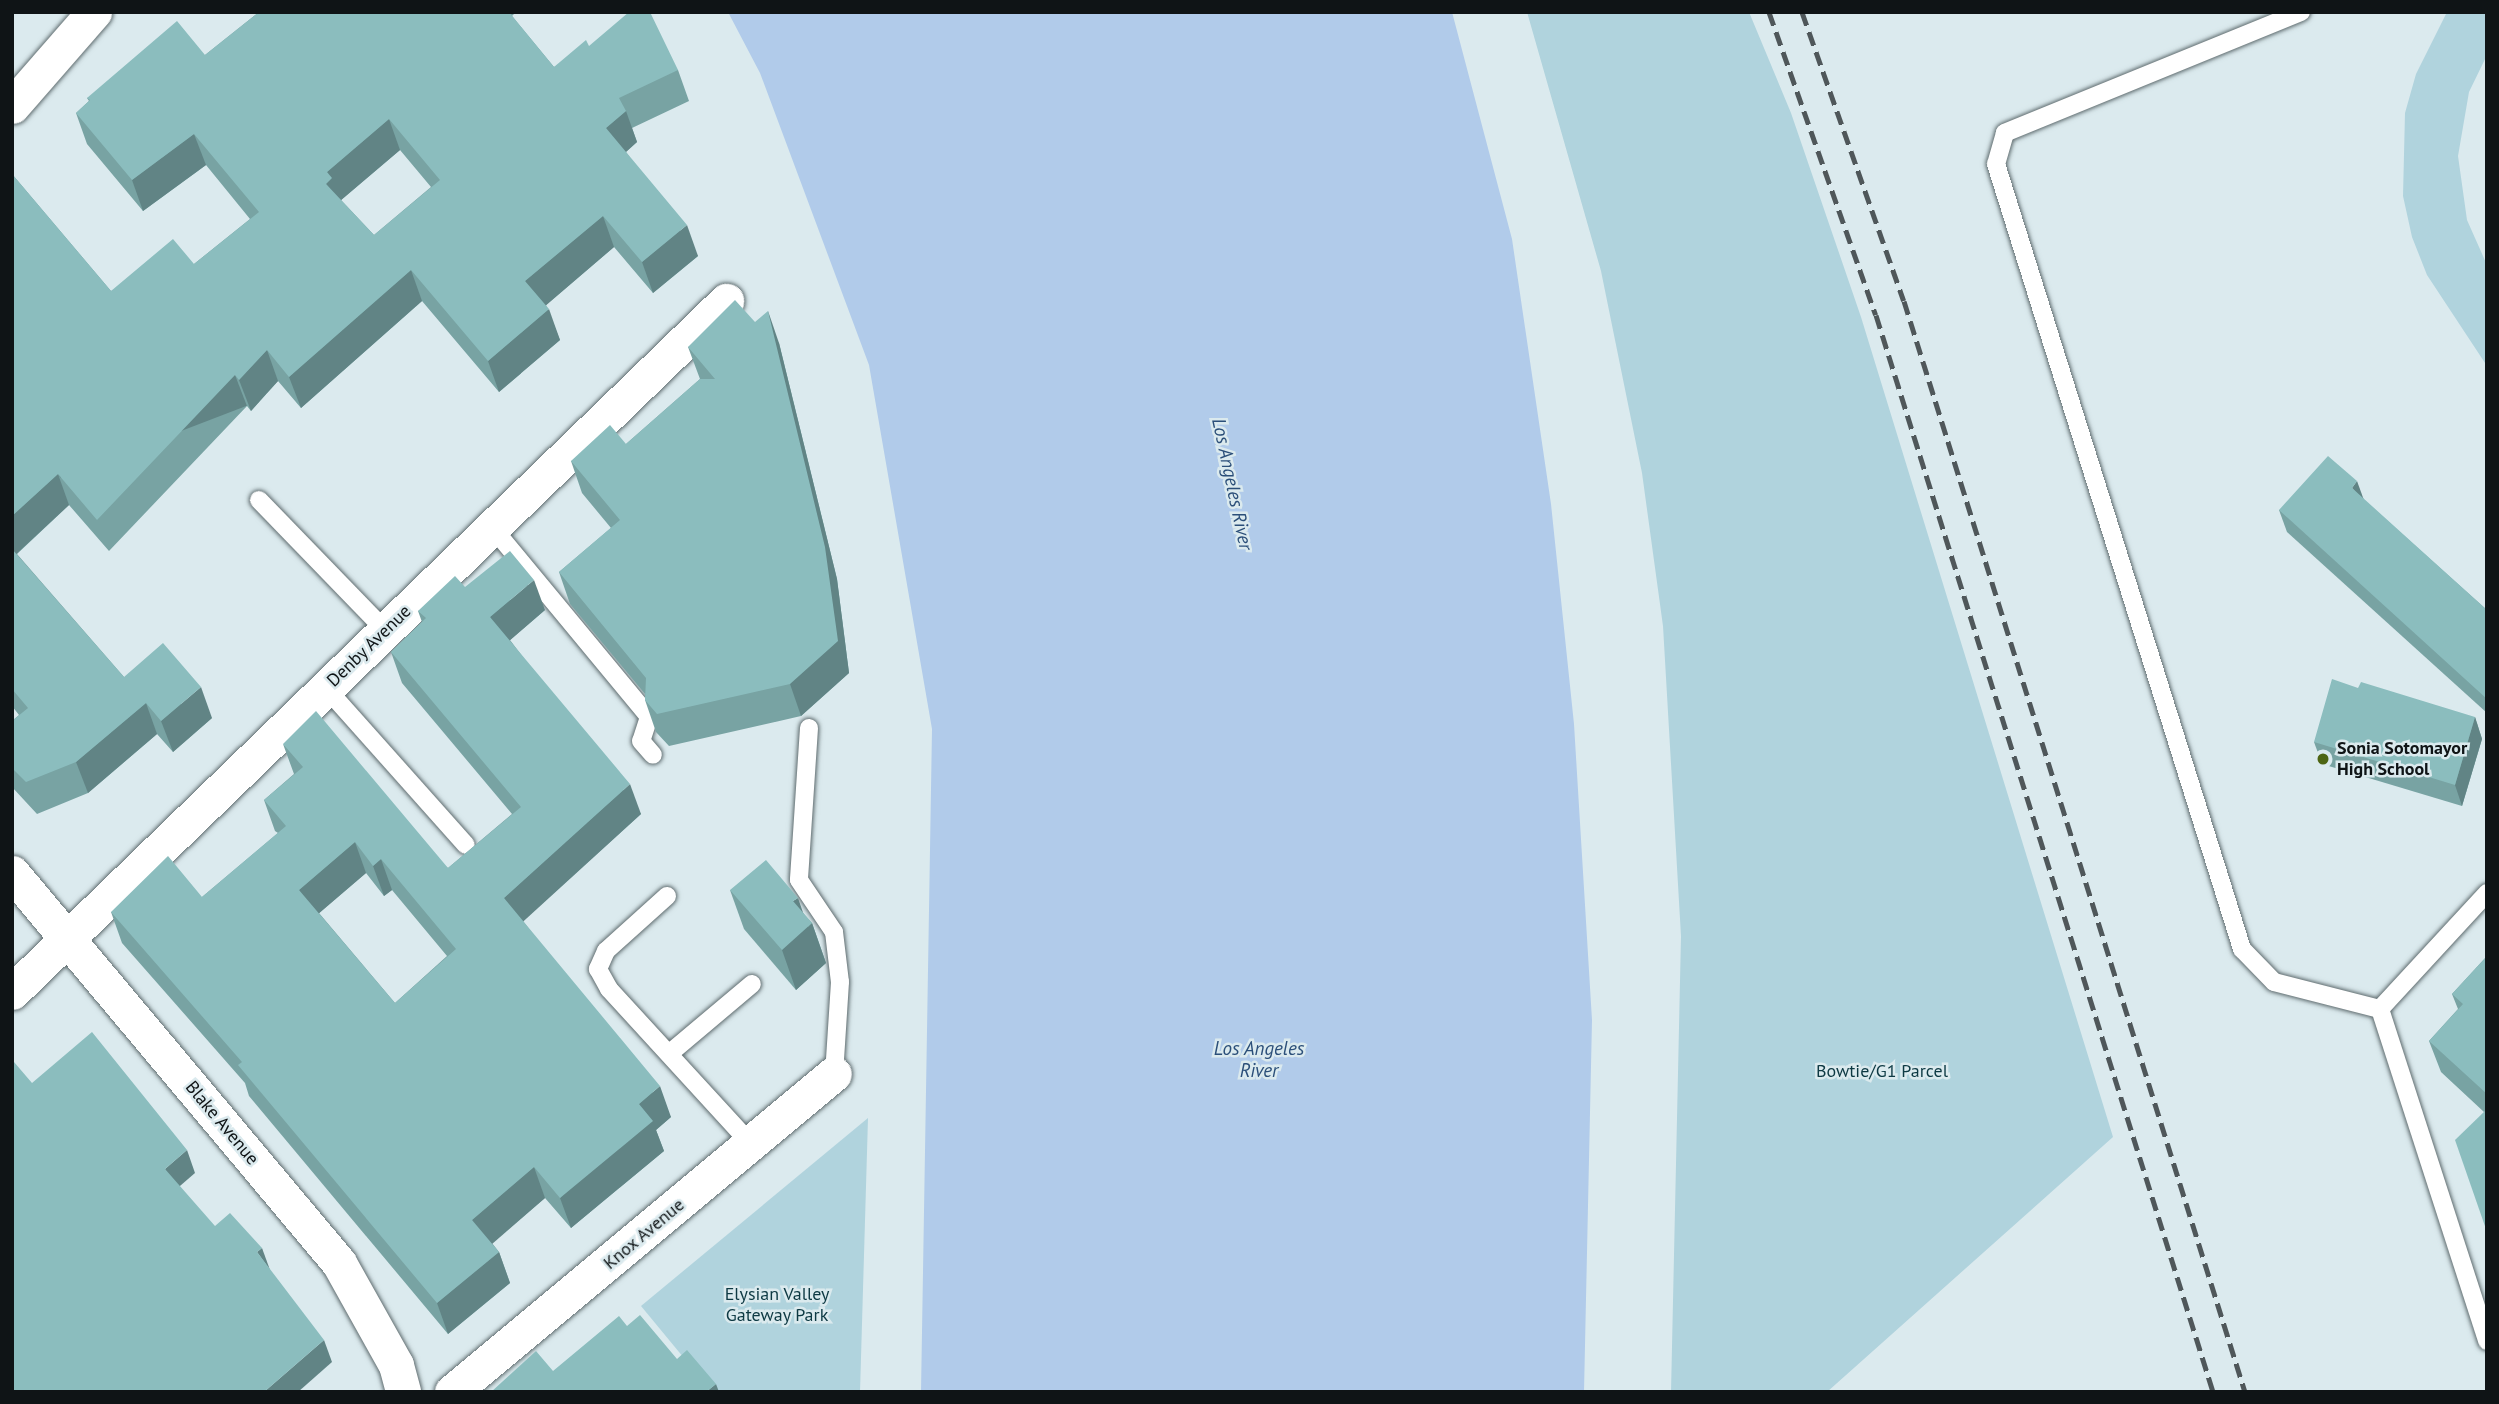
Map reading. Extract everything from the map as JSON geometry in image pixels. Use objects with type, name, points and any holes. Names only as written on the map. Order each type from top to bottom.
[{"type":"street","points":[[12,106],[94,12]]},
{"type":"street","name":"Denby Avenue","points":[[12,992],[726,301]]},
{"type":"street","name":"Blake Avenue","points":[[12,873],[339,1263],[397,1365],[403,1392]]},
{"type":"street","name":"Knox Avenue","points":[[452,1392],[834,1074]]},
{"type":"lane","points":[[2301,12],[2005,133],[1996,164],[2242,949],[2274,982],[2380,1009]]},
{"type":"lane","points":[[259,500],[386,631]]},
{"type":"lane","points":[[492,527],[649,717],[642,741],[653,755]]},
{"type":"lane","points":[[326,688],[466,845]]},
{"type":"lane","points":[[809,728],[799,880],[834,932],[839,982],[834,1074]]},
{"type":"lane","points":[[2380,1009],[2487,893]]},
{"type":"lane","points":[[667,897],[606,951],[598,969],[608,989],[670,1053],[751,1144]]},
{"type":"lane","points":[[670,1053],[752,984]]},
{"type":"lane","points":[[2380,1009],[2487,1341]]},
{"type":"green space","name":"Bowtie/G1 Parcel","points":[[1527,12],[1749,12],[1791,113],[1861,317],[2113,1137],[1827,1392],[1671,1392],[1681,936],[1663,626],[1642,473],[1601,271]]},
{"type":"green space","points":[[2447,12],[2487,12],[2487,55],[2469,92],[2458,156],[2467,220],[2487,265],[2487,366],[2427,275],[2412,237],[2403,196],[2405,113],[2416,74]]},
{"type":"green space","name":"Elysian Valley Gateway Park","points":[[868,1118],[860,1392],[712,1392],[641,1306]]},
{"type":"water","name":"Los Angeles River","points":[[728,12],[1452,12],[1512,239],[1551,504],[1574,724],[1592,1020],[1584,1392],[921,1392],[932,729],[869,365],[760,73]]},
{"type":"building","points":[[259,12],[509,12],[554,67],[586,40],[589,46],[629,12],[650,12],[678,70],[619,98],[626,111],[606,128],[687,225],[642,262],[603,216],[525,281],[549,309],[488,361],[411,270],[289,377],[267,350],[239,380],[235,375],[97,520],[58,474],[12,516],[12,174],[111,291],[173,239],[194,264],[259,212],[194,134],[132,180],[76,113],[90,100],[87,98],[177,21],[205,55]],"holes":[[[389,119],[440,180],[374,235],[326,184],[332,178],[327,172]]]},
{"type":"building","points":[[735,300],[755,322],[768,311],[825,547],[838,641],[790,684],[657,714],[645,700],[646,678],[559,572],[620,520],[571,461],[610,425],[626,444],[700,379],[715,379],[688,347]]},
{"type":"building","points":[[2328,456],[2357,481],[2352,488],[2487,610],[2487,699],[2279,510]]},
{"type":"building","points":[[12,549],[124,677],[163,643],[201,687],[161,721],[146,703],[76,762],[26,782],[12,768],[12,721],[28,708],[12,689]]},
{"type":"building","points":[[510,551],[534,580],[490,617],[630,784],[504,898],[660,1086],[639,1104],[653,1121],[560,1198],[534,1167],[472,1220],[499,1252],[437,1303],[238,1065],[242,1062],[111,912],[168,856],[202,897],[286,826],[264,800],[303,767],[283,744],[316,711],[448,868],[521,807],[391,652],[426,618],[418,611],[455,576],[465,587]],"holes":[[[355,842],[373,866],[381,859],[456,949],[395,1003],[299,890]]]},
{"type":"building","points":[[2332,679],[2358,688],[2361,682],[2475,717],[2455,785],[2314,742]]},
{"type":"building","points":[[766,860],[798,898],[793,901],[812,923],[782,950],[730,890]]},
{"type":"building","points":[[2487,956],[2487,1094],[2429,1041],[2463,1004],[2452,994]]},
{"type":"building","points":[[92,1032],[187,1150],[165,1169],[215,1226],[230,1213],[262,1248],[257,1252],[324,1340],[264,1392],[12,1392],[12,1063],[14,1062],[32,1083]]},
{"type":"building","points":[[2487,1109],[2487,1232],[2455,1140]]},
{"type":"building","points":[[640,1315],[677,1359],[687,1350],[716,1384],[706,1392],[491,1392],[536,1351],[553,1371],[619,1316],[627,1326]]},
{"type":"railway","points":[[1769,12],[1876,315],[2213,1392]]},
{"type":"railway","points":[[1802,12],[1904,301],[2245,1392]]},
{"type":"place","name":"Sonia Sotomayor High School","points":[[2323,759]]}]
